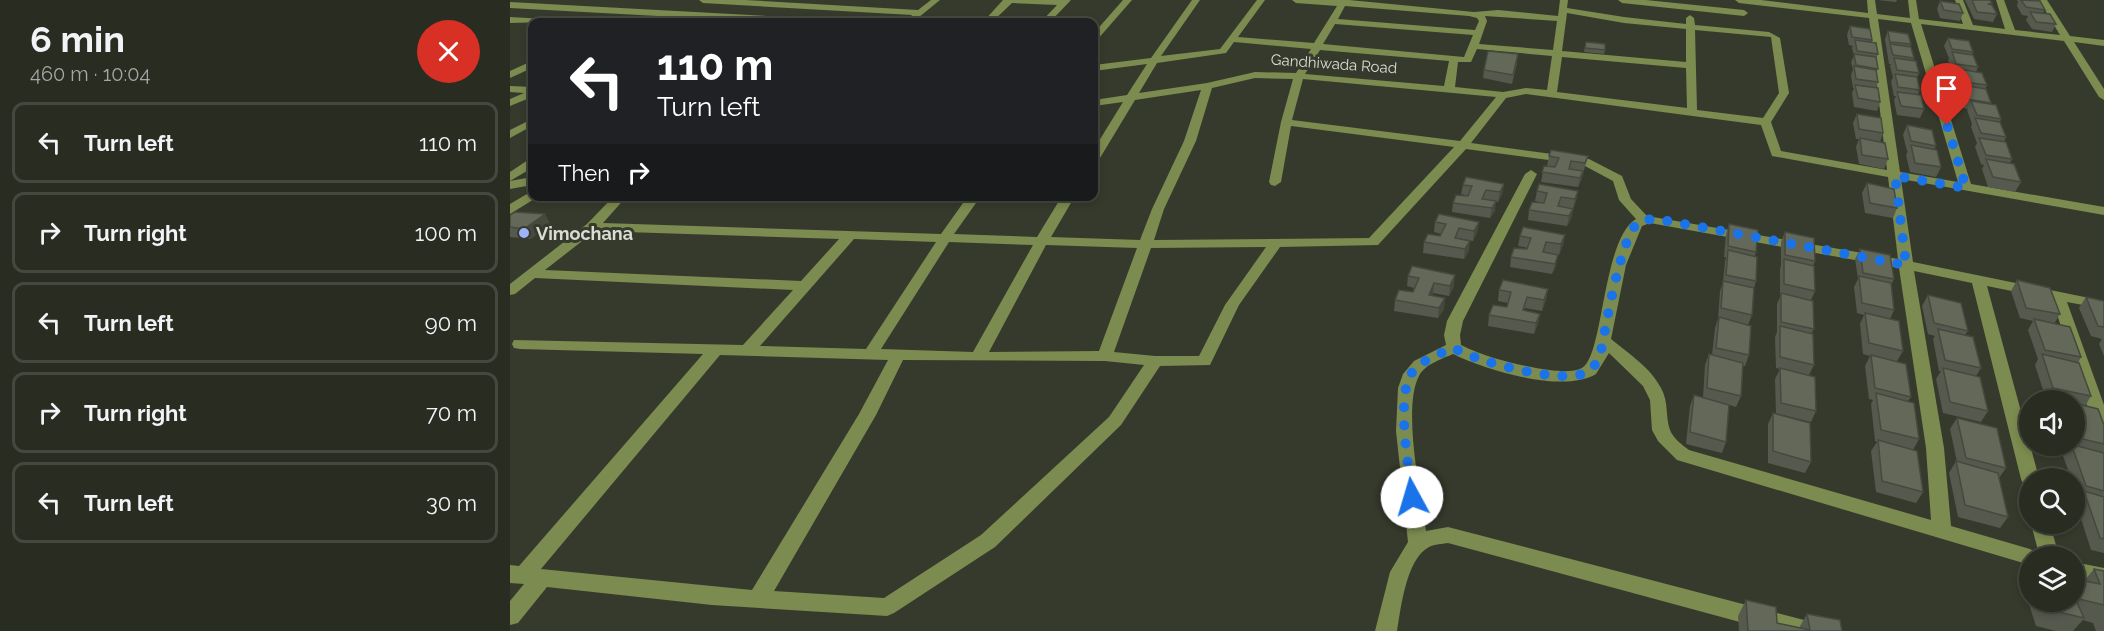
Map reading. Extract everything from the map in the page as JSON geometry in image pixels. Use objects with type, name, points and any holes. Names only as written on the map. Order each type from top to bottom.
[{"type":"street","points":[[703,0],[920,13]]},
{"type":"street","points":[[769,18],[797,0]]},
{"type":"street","points":[[914,18],[936,0]]},
{"type":"street","points":[[991,18],[1009,0],[1065,1]]},
{"type":"street","points":[[1098,34],[1128,0]]},
{"type":"street","points":[[1098,152],[1154,60],[1196,0]]},
{"type":"street","points":[[1098,67],[1223,51],[1261,0]]},
{"type":"street","points":[[1296,0],[1411,4],[1475,14],[1562,10],[1624,20],[1772,37],[1778,44],[1784,93],[1766,122],[1776,154],[2104,211]]},
{"type":"street","points":[[1498,13],[1501,0]]},
{"type":"street","points":[[1622,0],[1689,4],[1744,13]]},
{"type":"street","points":[[1739,0],[1767,1],[2104,43]]},
{"type":"street","points":[[1871,0],[1906,265],[1935,448],[1942,531]]},
{"type":"street","points":[[1912,0],[1915,20],[1966,188]]},
{"type":"street","points":[[1959,0],[1969,27]]},
{"type":"street","points":[[2000,0],[2011,32]]},
{"type":"street","points":[[2043,0],[2104,97]]},
{"type":"street","points":[[1050,18],[1065,1]]},
{"type":"street","points":[[1275,182],[1286,122],[1299,76],[1344,2]]},
{"type":"street","points":[[1689,4],[1692,112]]},
{"type":"street","points":[[510,5],[726,18]]},
{"type":"street","points":[[1552,94],[1562,10]]},
{"type":"street","points":[[619,18],[629,12]]},
{"type":"street","points":[[650,18],[673,14]]},
{"type":"street","points":[[1232,39],[1468,60],[1483,18],[1475,14]]},
{"type":"street","points":[[510,20],[527,21]]},
{"type":"street","points":[[510,29],[527,21]]},
{"type":"street","points":[[1332,21],[1478,33]]},
{"type":"street","points":[[1473,46],[1691,65]]},
{"type":"street","points":[[1449,90],[1454,59]]},
{"type":"street","points":[[510,75],[528,66]]},
{"type":"street","name":"Gandhiwada Road","points":[[1098,102],[1207,86],[1255,75],[1299,76],[1503,95],[1526,91],[1766,122]]},
{"type":"street","points":[[1105,356],[1158,209],[1190,141],[1207,86]]},
{"type":"street","points":[[510,89],[528,91]]},
{"type":"street","points":[[510,103],[528,93]]},
{"type":"street","points":[[592,227],[1146,243],[1373,242],[1462,145],[1503,95]]},
{"type":"street","points":[[1286,122],[1543,154],[1589,164],[1618,179],[1625,200],[1644,220]]},
{"type":"street","points":[[510,135],[528,124]]},
{"type":"street","points":[[510,177],[528,166]]},
{"type":"street","points":[[1454,348],[1452,335],[1455,321],[1531,174]]},
{"type":"street","points":[[510,185],[528,183]]},
{"type":"street","points":[[510,210],[528,198]]},
{"type":"street","points":[[510,291],[592,227],[616,201]]},
{"type":"street","points":[[870,354],[971,201]]},
{"type":"street","points":[[978,357],[1066,201]]},
{"type":"street","points":[[1454,348],[1499,366],[1562,376],[1587,373],[1595,366],[1603,340],[1616,280],[1630,233],[1637,223],[1644,220],[1662,220],[1906,265],[2104,305]]},
{"type":"street","points":[[748,349],[850,235]]},
{"type":"street","points":[[513,347],[717,348],[978,357],[1105,356],[1155,361],[1204,361],[1232,305],[1276,243]]},
{"type":"street","points":[[531,274],[805,286]]},
{"type":"street","points":[[1978,280],[2027,468]]},
{"type":"street","points":[[2058,296],[2104,430]]},
{"type":"street","points":[[1603,340],[1647,379],[1658,403],[1660,431],[1669,444],[1683,455],[2019,554]]},
{"type":"street","points":[[510,616],[525,576],[717,348]]},
{"type":"street","points":[[1418,544],[1405,427],[1405,393],[1411,374],[1423,362],[1454,348]]},
{"type":"street","points":[[758,599],[867,415],[898,355]]},
{"type":"street","points":[[525,576],[758,599],[887,607],[988,542],[1115,421],[1155,361]]},
{"type":"street","points":[[1386,631],[1393,600],[1407,558],[1418,544],[1434,537],[1449,536],[1808,631]]},
{"type":"street","points":[[2085,573],[2104,577]]},
{"type":"building","points":[[1972,0],[1990,0],[1992,3],[1988,4],[1992,5],[1997,14],[1977,12]]},
{"type":"building","points":[[2021,0],[2040,1],[2045,10],[2026,7]]},
{"type":"building","points":[[1940,1],[1959,4],[1963,13],[1944,10]]},
{"type":"building","points":[[2030,12],[2050,14],[2056,24],[2036,22]]},
{"type":"building","points":[[1850,26],[1870,29],[1872,40],[1852,37]]},
{"type":"building","points":[[1888,31],[1908,34],[1911,44],[1890,42]]},
{"type":"building","points":[[1948,38],[1969,41],[1973,52],[1952,49]]},
{"type":"building","points":[[1855,40],[1876,43],[1878,54],[1857,51]]},
{"type":"building","points":[[1586,42],[1605,44],[1605,50],[1585,48]]},
{"type":"building","points":[[1890,44],[1911,47],[1914,58],[1893,55]]},
{"type":"building","points":[[1488,51],[1518,54],[1513,75],[1484,70]]},
{"type":"building","points":[[1952,52],[1973,55],[1978,67],[1956,64]]},
{"type":"building","points":[[1854,54],[1876,57],[1878,69],[1856,65]]},
{"type":"building","points":[[1894,58],[1916,61],[1919,73],[1897,70]]},
{"type":"building","points":[[1854,66],[1876,70],[1878,82],[1856,79]]},
{"type":"building","points":[[1959,69],[1982,73],[1987,85],[1964,82]]},
{"type":"building","points":[[1895,74],[1917,77],[1920,90],[1898,87]]},
{"type":"building","points":[[1855,85],[1878,88],[1880,102],[1858,98]]},
{"type":"building","points":[[1962,85],[1986,89],[1991,103],[1967,99]]},
{"type":"building","points":[[1897,92],[1921,95],[1924,109],[1901,106]]},
{"type":"building","points":[[1971,101],[1996,105],[2001,119],[1977,115]]},
{"type":"building","points":[[1857,114],[1881,118],[1883,133],[1859,129]]},
{"type":"building","points":[[1975,118],[2000,122],[2006,137],[1981,133]]},
{"type":"building","points":[[1907,125],[1932,130],[1936,146],[1911,141]]},
{"type":"building","points":[[1860,138],[1885,143],[1888,159],[1862,155]]},
{"type":"building","points":[[1979,138],[2006,142],[2012,159],[1986,155]]},
{"type":"building","points":[[1911,145],[1937,150],[1941,167],[1915,163]]},
{"type":"building","points":[[1551,150],[1588,156],[1585,163],[1571,161],[1569,169],[1583,171],[1580,178],[1542,172],[1544,166],[1555,167],[1559,158],[1549,156]]},
{"type":"building","points":[[1986,159],[2014,164],[2021,182],[1993,177]]},
{"type":"building","points":[[1466,177],[1504,184],[1500,192],[1486,190],[1482,199],[1496,201],[1492,208],[1453,203],[1456,195],[1468,196],[1472,186],[1463,185]]},
{"type":"building","points":[[1867,183],[1894,189],[1897,208],[1870,203]]},
{"type":"building","points":[[1539,184],[1578,191],[1575,199],[1561,197],[1558,206],[1573,209],[1569,216],[1529,210],[1532,202],[1544,203],[1547,193],[1537,191]]},
{"type":"building","points":[[515,212],[545,214],[524,229],[510,227],[510,215]]},
{"type":"building","points":[[1439,214],[1479,222],[1474,231],[1459,228],[1455,238],[1470,241],[1465,249],[1424,242],[1428,234],[1440,236],[1446,224],[1435,222]]},
{"type":"building","points":[[1729,224],[1758,230],[1756,252],[1728,246]]},
{"type":"building","points":[[1523,227],[1565,235],[1561,244],[1546,242],[1543,252],[1558,255],[1555,264],[1511,257],[1514,248],[1527,249],[1531,238],[1520,236]]},
{"type":"building","points":[[1785,232],[1814,238],[1815,261],[1785,255]]},
{"type":"building","points":[[1860,249],[1890,255],[1894,279],[1863,273]]},
{"type":"building","points":[[1728,250],[1757,257],[1756,281],[1726,275]]},
{"type":"building","points":[[1784,259],[1814,266],[1815,291],[1784,284]]},
{"type":"building","points":[[1412,266],[1455,275],[1450,286],[1434,283],[1429,295],[1445,298],[1439,308],[1395,300],[1399,290],[1413,292],[1419,278],[1408,276]]},
{"type":"building","points":[[1859,276],[1891,283],[1894,310],[1862,303]]},
{"type":"building","points":[[1503,280],[1548,289],[1544,300],[1527,297],[1523,310],[1540,314],[1536,323],[1489,315],[1493,305],[1507,307],[1511,292],[1499,290]]},
{"type":"building","points":[[2017,280],[2050,288],[2060,314],[2026,308]]},
{"type":"building","points":[[1723,281],[1754,288],[1752,315],[1721,308]]},
{"type":"building","points":[[1781,293],[1813,301],[1814,329],[1781,322]]},
{"type":"building","points":[[1928,295],[1961,303],[1968,331],[1934,323]]},
{"type":"building","points":[[2086,297],[2104,301],[2104,327],[2098,326]]},
{"type":"building","points":[[1865,313],[1899,321],[1903,351],[1869,343]]},
{"type":"building","points":[[1719,317],[1751,326],[1749,355],[1716,348]]},
{"type":"building","points":[[2034,319],[2070,327],[2081,357],[2045,350]]},
{"type":"building","points":[[1780,326],[1813,334],[1814,365],[1780,357]]},
{"type":"building","points":[[1938,329],[1973,337],[1981,368],[1945,360]]},
{"type":"building","points":[[1709,354],[1743,363],[1741,396],[1707,388]]},
{"type":"building","points":[[2042,354],[2079,363],[2091,396],[2085,395],[2085,390],[2053,388]]},
{"type":"building","points":[[1871,355],[1906,364],[1911,397],[1875,388]]},
{"type":"building","points":[[1780,368],[1815,377],[1816,411],[1781,403]]},
{"type":"building","points":[[1943,368],[1980,377],[1988,411],[1950,402]]},
{"type":"building","points":[[1876,393],[1914,403],[1919,439],[1881,430]]},
{"type":"building","points":[[1694,395],[1729,405],[1726,442],[1690,432]]},
{"type":"building","points":[[2085,406],[2098,409],[2104,425],[2104,444],[2085,440]]},
{"type":"building","points":[[1773,413],[1810,423],[1811,462],[1773,451]]},
{"type":"building","points":[[1957,418],[1997,428],[2006,468],[1966,458]]},
{"type":"building","points":[[1878,440],[1917,451],[1923,492],[1882,481]]},
{"type":"building","points":[[2085,448],[2104,453],[2104,491],[2086,486],[2085,468],[2080,468],[2076,456],[2085,456]]},
{"type":"building","points":[[1956,461],[1998,473],[2008,517],[1965,505]]},
{"type":"building","points":[[2085,491],[2104,497],[2104,539],[2100,538]]},
{"type":"building","points":[[2094,569],[2104,571],[2104,605],[2085,600],[2085,581],[2100,584]]},
{"type":"building","points":[[1746,600],[1776,607],[1777,623],[1810,630],[1807,614],[1840,620],[1842,631],[1748,631]]},
{"type":"building","points":[[2058,612],[2081,612],[2084,618]]},
{"type":"place","name":"Vimochana","points":[[524,233]]},
{"type":"route","points":[[1412,497],[1405,427],[1405,393],[1411,374],[1423,362],[1454,348],[1499,366],[1562,376],[1587,373],[1595,366],[1600,356],[1616,280],[1630,233],[1637,223],[1644,220],[1662,220],[1906,265],[1895,176],[1966,188],[1947,125]]}]
